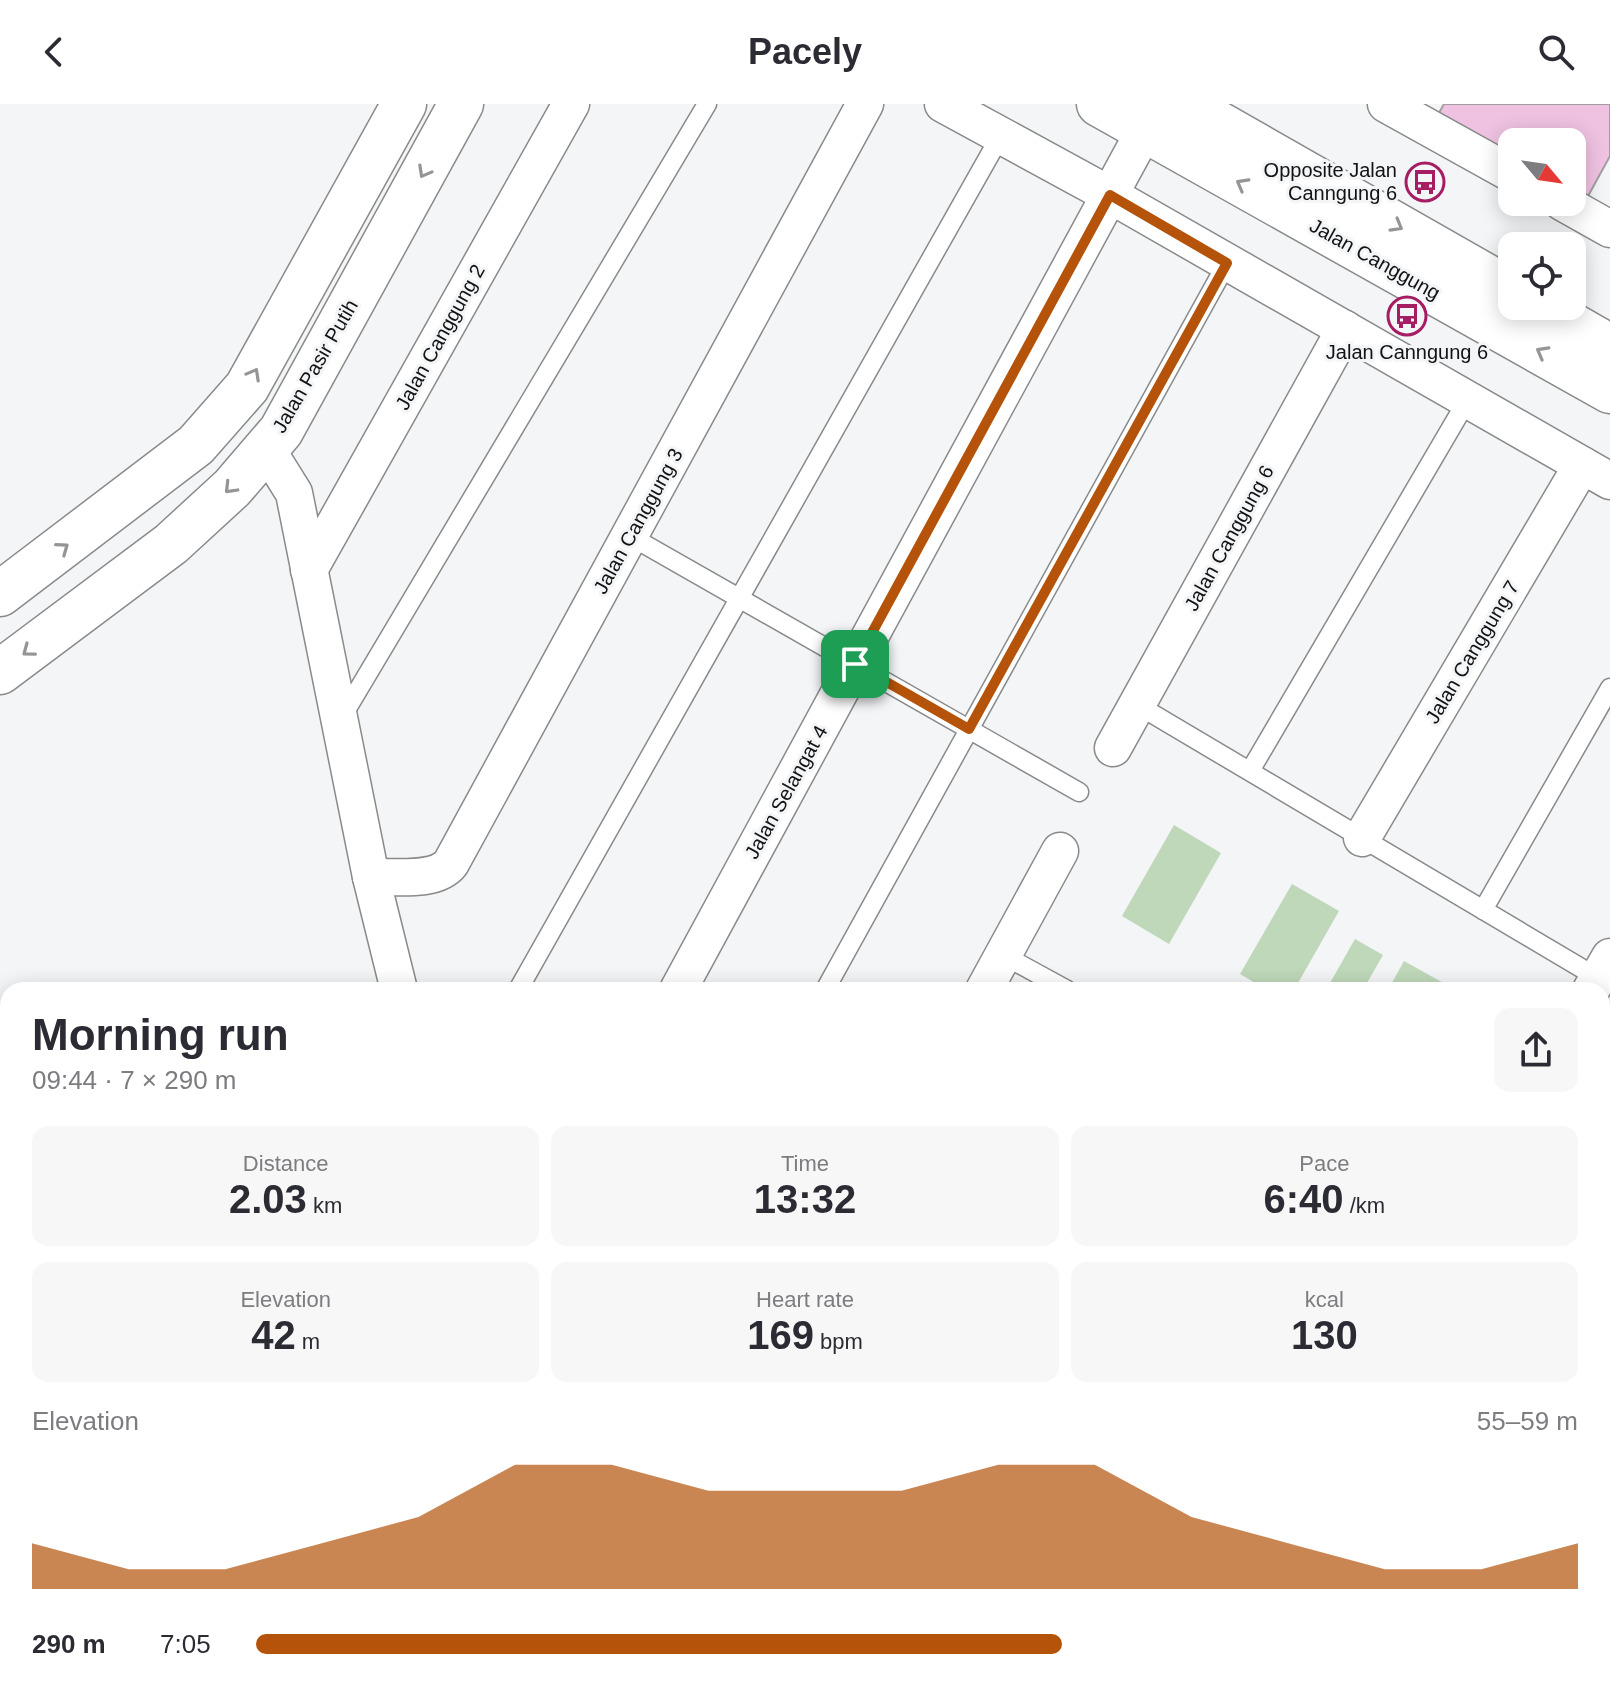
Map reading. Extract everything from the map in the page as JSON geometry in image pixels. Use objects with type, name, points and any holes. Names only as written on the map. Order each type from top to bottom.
[{"type":"main road","points":[[0,594],[196,445],[247,387],[404,104]]},
{"type":"main road","name":"Jalan Pasir Putih","points":[[0,672],[171,544],[232,488],[281,431],[461,104]]},
{"type":"main road","name":"Jalan Canggung","points":[[1099,104],[1152,117],[1610,391]]},
{"type":"main road","name":"Jalan Canggung","points":[[1184,104],[1498,283]]},
{"type":"main road","points":[[1563,320],[1610,347]]},
{"type":"street","name":"Jalan Canggung 2","points":[[309,570],[571,104]]},
{"type":"street","name":"Jalan Canggung 3","points":[[371,877],[431,875],[446,869],[865,104]]},
{"type":"street","points":[[943,104],[1110,195],[1596,473]]},
{"type":"street","points":[[1401,108],[1498,166]]},
{"type":"street","name":"Jalan Selangat 4","points":[[682,982],[1152,117]]},
{"type":"street","points":[[1586,210],[1606,216]]},
{"type":"street","name":"Jalan Canggung 6","points":[[1113,748],[1345,329]]},
{"type":"street","points":[[266,448],[294,493],[371,877],[397,982]]},
{"type":"street","name":"Jalan Canggung 7","points":[[1362,838],[1596,473]]},
{"type":"street","points":[[988,982],[1060,851]]},
{"type":"lane","points":[[340,721],[707,104]]},
{"type":"lane","points":[[522,982],[1001,135]]},
{"type":"lane","points":[[829,982],[1227,263]]},
{"type":"lane","points":[[1250,771],[1468,399]]},
{"type":"lane","points":[[630,536],[1079,792]]},
{"type":"lane","points":[[1483,910],[1610,688]]},
{"type":"lane","points":[[1136,704],[1483,910],[1600,975]]},
{"type":"lane","points":[[1003,955],[1052,982]]},
{"type":"green space","points":[[1174,825],[1221,853],[1169,944],[1122,916]]},
{"type":"green space","points":[[1292,884],[1339,911],[1299,982],[1254,982],[1240,974]]},
{"type":"green space","points":[[1355,939],[1383,955],[1368,982],[1331,982]]},
{"type":"green space","points":[[1404,961],[1442,982],[1392,982]]},
{"type":"building","points":[[1444,104],[1610,104],[1610,156],[1586,200],[1586,128],[1498,128],[1498,164],[1431,127]]},
{"type":"place","name":"Opposite Jalan Canngung 6","points":[[1425,182]]},
{"type":"place","name":"Jalan Canngung 6","points":[[1407,316]]},
{"type":"route","points":[[1110,195],[1227,263],[969,729],[855,664],[1110,195]]}]
